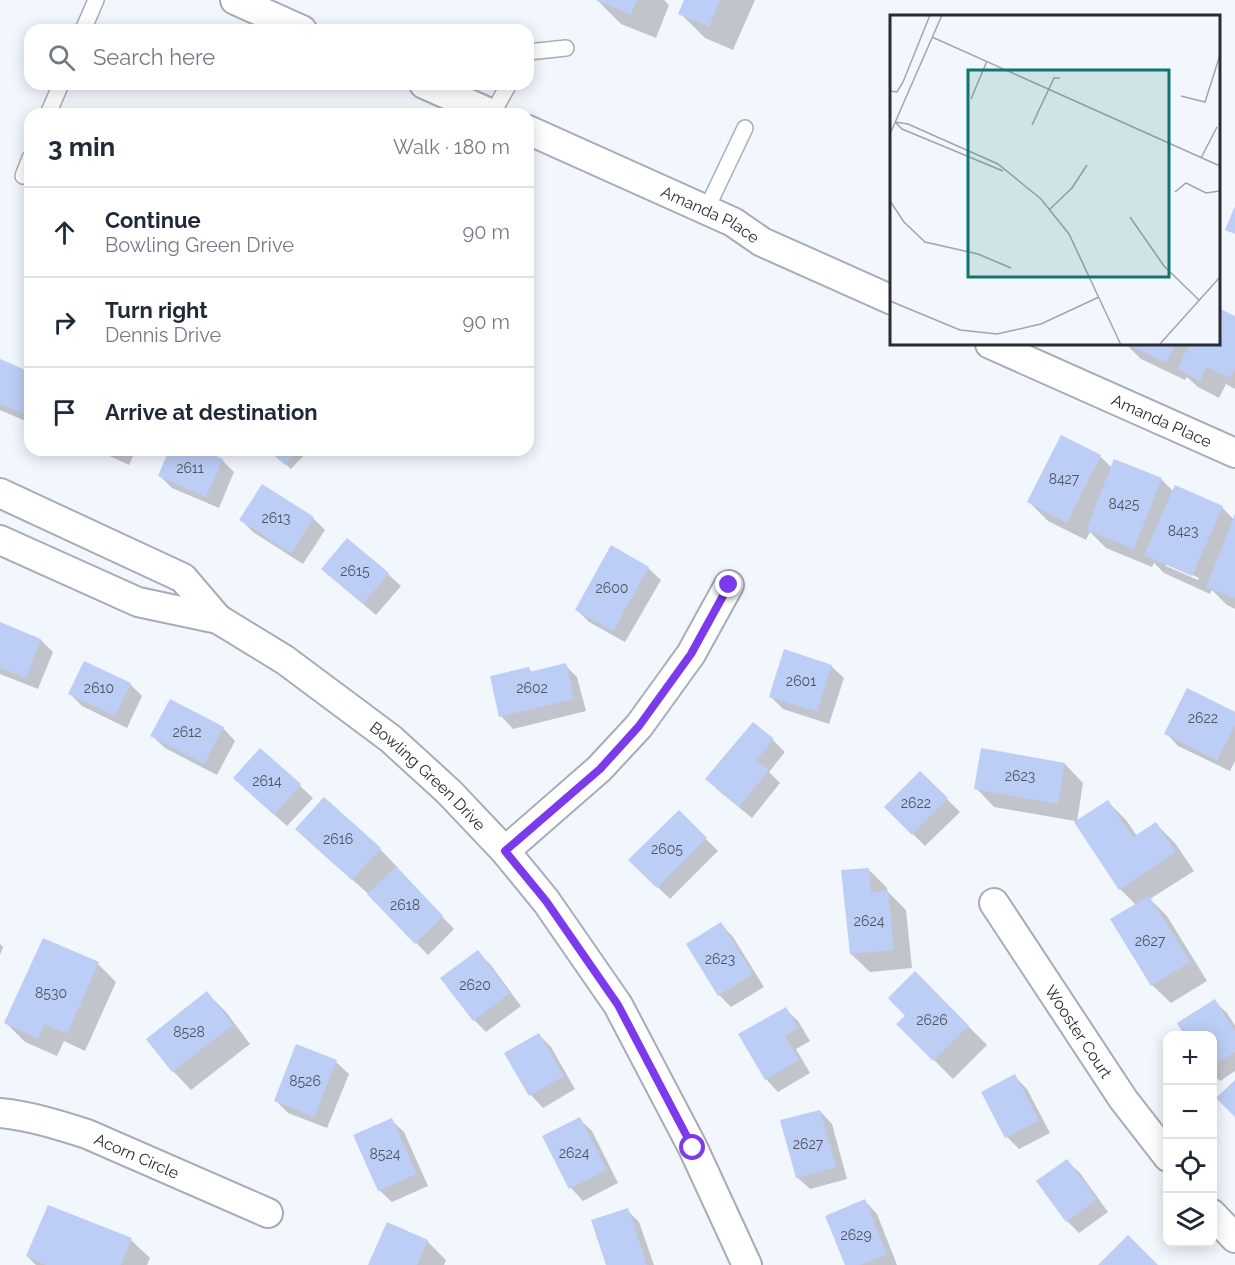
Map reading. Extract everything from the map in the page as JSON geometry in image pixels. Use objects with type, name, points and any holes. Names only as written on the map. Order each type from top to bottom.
[{"type":"street","points":[[235,0],[289,24]]},
{"type":"street","points":[[438,90],[478,108]]},
{"type":"street","name":"Amanda Place","points":[[534,133],[733,222],[762,242],[890,300]]},
{"type":"street","name":"Amanda Place","points":[[992,345],[1235,453]]},
{"type":"street","name":"Bowling Green Drive","points":[[0,493],[183,578],[218,620]]},
{"type":"street","name":"Bowling Green Drive","points":[[0,540],[138,602],[218,620],[285,660],[391,739],[449,792],[505,851],[546,901],[618,1005],[693,1148],[747,1265]]},
{"type":"street","points":[[505,851],[600,769],[639,726],[691,654],[729,585]]},
{"type":"street","name":"Wooster Court","points":[[994,903],[1123,1099],[1163,1152]]},
{"type":"street","name":"Acorn Circle","points":[[0,1113],[33,1119],[87,1134],[268,1213]]},
{"type":"street","points":[[1217,1219],[1235,1238]]},
{"type":"lane","points":[[86,24],[96,0]]},
{"type":"lane","points":[[534,51],[566,48]]},
{"type":"lane","points":[[51,108],[58,90]]},
{"type":"lane","points":[[495,108],[506,90]]},
{"type":"lane","points":[[706,210],[745,128]]},
{"type":"lane","points":[[22,176],[24,172]]},
{"type":"building","points":[[596,0],[637,0],[631,15]]},
{"type":"building","points":[[684,0],[720,0],[709,27],[678,14]]},
{"type":"building","points":[[1235,206],[1235,234],[1225,230]]},
{"type":"building","points":[[1220,309],[1235,316],[1235,368],[1230,378],[1207,367],[1200,381],[1177,369],[1189,345],[1220,345]]},
{"type":"building","points":[[1129,345],[1175,345],[1166,363]]},
{"type":"building","points":[[0,359],[24,369],[24,414],[0,404]]},
{"type":"building","points":[[1061,435],[1101,455],[1067,523],[1027,502]]},
{"type":"building","points":[[166,456],[216,456],[223,459],[206,497],[158,476]]},
{"type":"building","points":[[275,456],[293,456],[285,465]]},
{"type":"building","points":[[1114,459],[1162,478],[1134,549],[1086,530]]},
{"type":"building","points":[[262,484],[314,517],[291,553],[239,520]]},
{"type":"building","points":[[1175,485],[1223,506],[1192,576],[1144,555]]},
{"type":"building","points":[[1235,514],[1235,598],[1206,587]]},
{"type":"building","points":[[347,538],[389,573],[363,604],[321,569]]},
{"type":"building","points":[[611,545],[649,567],[613,631],[575,610]]},
{"type":"building","points":[[0,622],[41,639],[26,678],[0,668]]},
{"type":"building","points":[[784,649],[832,665],[817,712],[769,697]]},
{"type":"building","points":[[84,661],[131,683],[115,716],[68,694]]},
{"type":"building","points":[[566,663],[574,699],[499,717],[490,676],[529,667],[530,672]]},
{"type":"building","points":[[1187,688],[1235,712],[1235,725],[1217,760],[1164,734]]},
{"type":"building","points":[[170,699],[224,727],[204,764],[150,736]]},
{"type":"building","points":[[753,722],[774,739],[756,760],[769,770],[739,807],[705,779]]},
{"type":"building","points":[[260,748],[301,784],[274,815],[233,778]]},
{"type":"building","points":[[981,748],[1065,763],[1058,804],[974,789]]},
{"type":"building","points":[[920,771],[948,798],[912,835],[884,807]]},
{"type":"building","points":[[324,797],[381,848],[352,880],[295,829]]},
{"type":"building","points":[[1108,800],[1133,837],[1156,822],[1176,852],[1119,890],[1074,822]]},
{"type":"building","points":[[679,810],[707,838],[657,888],[628,860]]},
{"type":"building","points":[[396,866],[443,916],[415,944],[367,894]]},
{"type":"building","points":[[869,868],[871,892],[888,890],[894,950],[850,954],[841,870]]},
{"type":"building","points":[[1149,896],[1190,962],[1151,986],[1110,919]]},
{"type":"building","points":[[721,922],[753,974],[718,996],[686,944]]},
{"type":"building","points":[[43,938],[99,962],[67,1034],[45,1024],[38,1039],[4,1023]]},
{"type":"building","points":[[478,950],[510,993],[473,1021],[440,978]]},
{"type":"building","points":[[915,971],[969,1026],[933,1061],[896,1024],[905,1016],[888,998]]},
{"type":"building","points":[[207,991],[233,1025],[172,1072],[146,1039]]},
{"type":"building","points":[[1215,999],[1235,1031],[1235,1052],[1217,1063],[1217,1031],[1182,1031],[1177,1023]]},
{"type":"building","points":[[786,1007],[798,1028],[785,1036],[799,1060],[765,1080],[738,1034]]},
{"type":"building","points":[[539,1033],[564,1076],[529,1096],[504,1053]]},
{"type":"building","points":[[296,1044],[337,1060],[314,1117],[274,1101]]},
{"type":"building","points":[[1015,1074],[1039,1121],[1005,1138],[981,1092]]},
{"type":"building","points":[[1235,1080],[1235,1117],[1217,1099]]},
{"type":"building","points":[[820,1110],[836,1167],[796,1178],[780,1120]]},
{"type":"building","points":[[580,1117],[607,1170],[569,1189],[542,1136]]},
{"type":"building","points":[[392,1118],[417,1174],[378,1191],[353,1135]]},
{"type":"building","points":[[1067,1159],[1097,1199],[1066,1222],[1036,1181]]},
{"type":"building","points":[[865,1199],[887,1255],[860,1265],[845,1265],[825,1216]]},
{"type":"building","points":[[48,1205],[132,1238],[121,1265],[46,1265],[26,1256]]},
{"type":"building","points":[[628,1208],[647,1265],[606,1265],[591,1220]]},
{"type":"building","points":[[387,1222],[428,1240],[417,1265],[368,1265]]},
{"type":"building","points":[[1128,1235],[1158,1265],[1098,1265]]},
{"type":"route","points":[[693,1148],[618,1005],[546,901],[505,851],[600,769],[639,726],[691,654],[729,585]]}]
